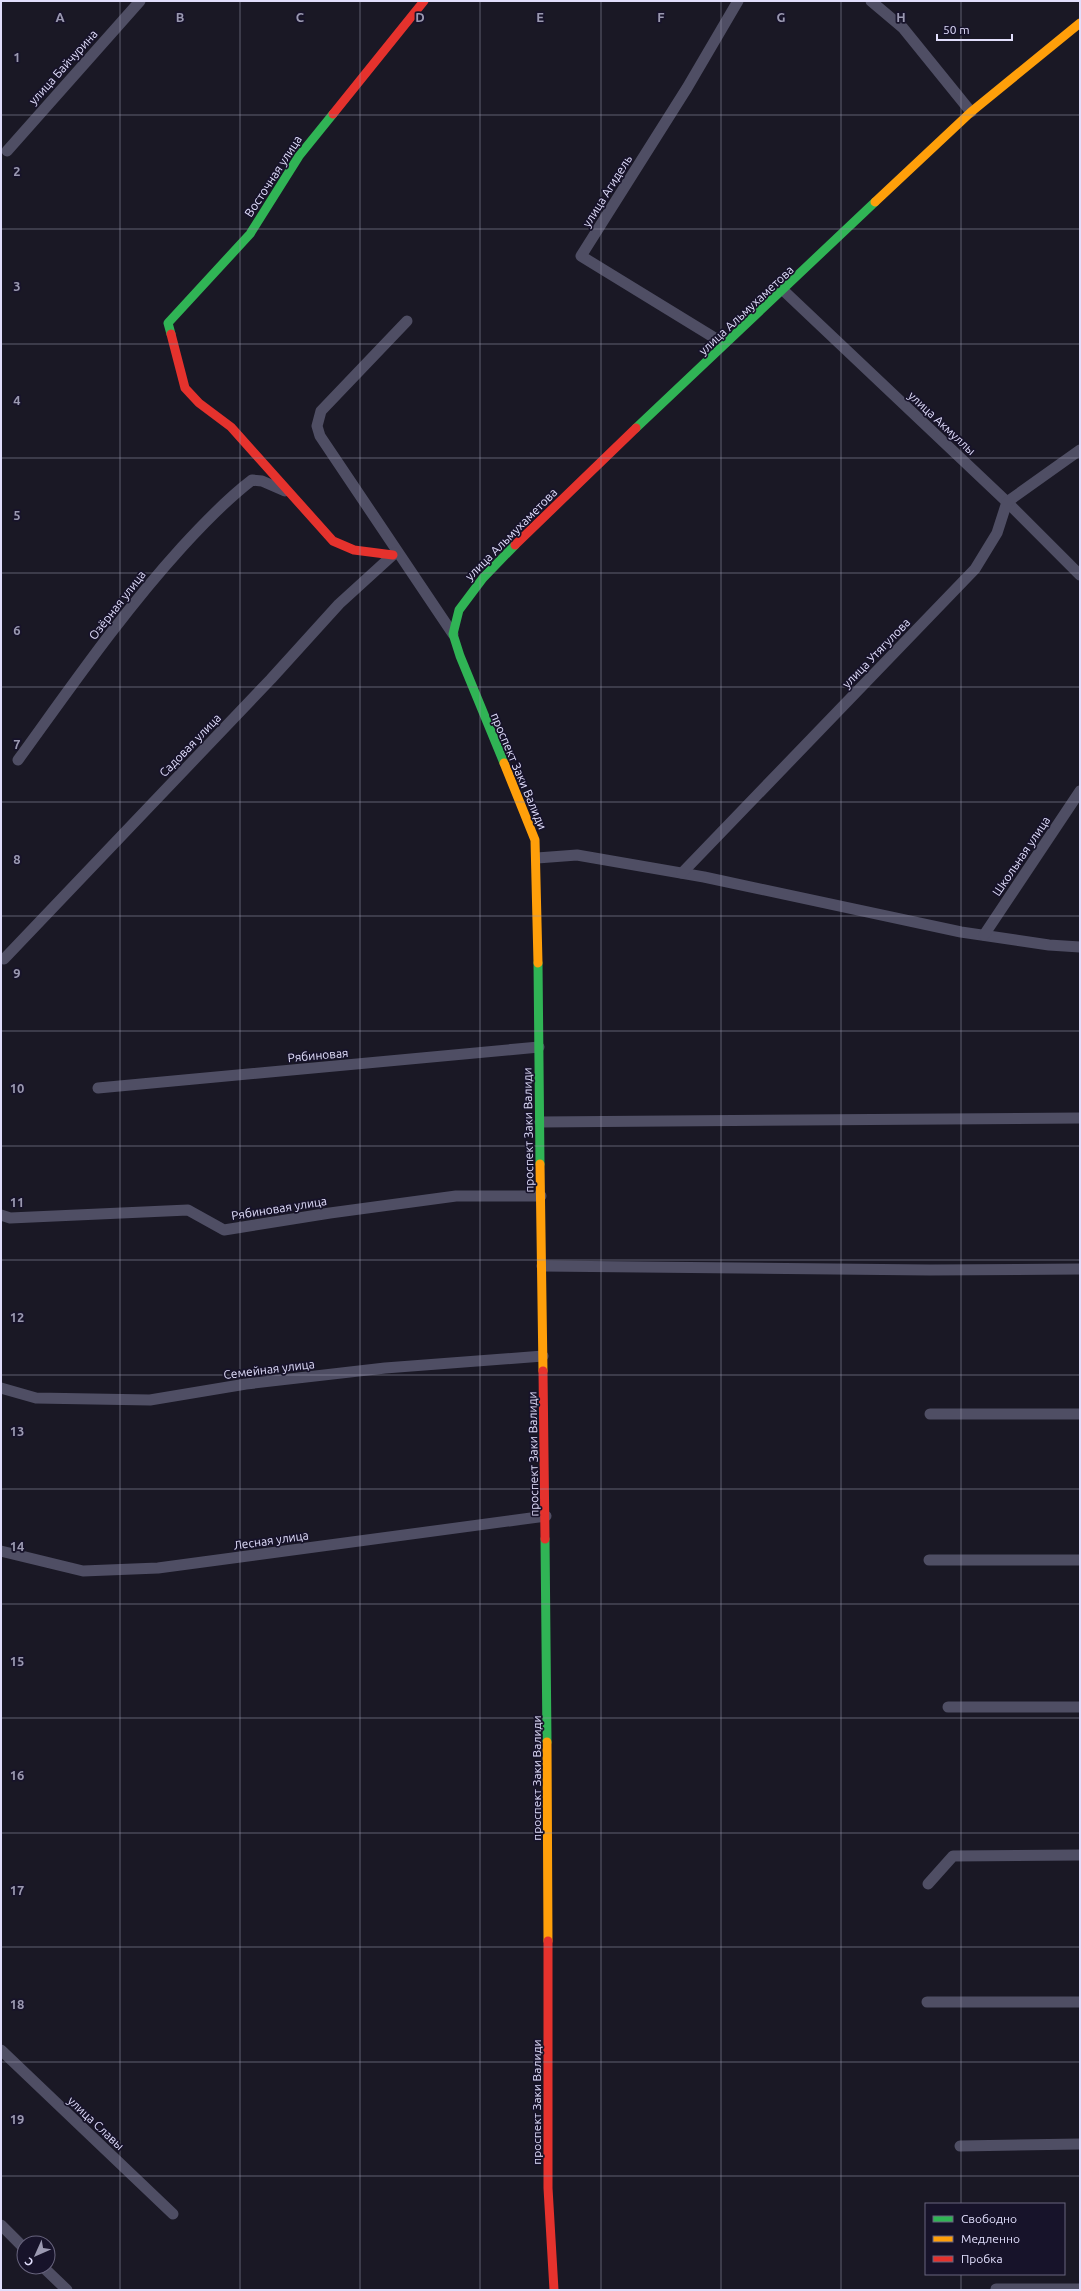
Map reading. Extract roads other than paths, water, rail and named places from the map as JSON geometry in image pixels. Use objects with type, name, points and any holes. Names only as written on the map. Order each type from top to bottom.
[{"type":"street","name":"улица Байчурина","points":[[7,151],[140,1]]},
{"type":"street","name":"Восточная улица","points":[[288,493],[232,427],[199,403],[185,388],[168,323],[250,234],[298,156],[424,1]]},
{"type":"street","name":"улица Агидель","points":[[718,340],[581,256],[687,88],[738,1]]},
{"type":"street","points":[[871,1],[903,28],[971,112]]},
{"type":"street","name":"улица Альмухаметова","points":[[453,634],[454,621],[468,595],[488,572],[542,517],[784,291],[971,112],[1080,23]]},
{"type":"street","name":"улица Акмуллы","points":[[784,291],[1007,502],[1080,575]]},
{"type":"street","points":[[406,321],[321,411],[317,426],[320,436],[395,553],[453,634]]},
{"type":"street","points":[[1007,502],[1080,450]]},
{"type":"street","name":"Озёрная улица","points":[[18,760],[152,580],[194,534],[240,489],[252,480],[262,481],[288,493]]},
{"type":"street","points":[[288,493],[334,541],[354,550],[395,553]]},
{"type":"street","name":"улица Утягулова","points":[[682,873],[975,569],[997,533],[1007,502]]},
{"type":"street","name":"Садовая улица","points":[[4,959],[271,679],[339,604],[395,553]]},
{"type":"street","name":"проспект Заки Валиди","points":[[453,634],[472,688],[530,824],[535,840],[537,858],[546,1516],[548,2188],[554,2290]]},
{"type":"street","name":"Школьная улица","points":[[984,935],[1080,791]]},
{"type":"street","points":[[537,858],[577,855],[682,873],[984,935],[1049,945],[1080,947]]},
{"type":"street","name":"Рябиновая","points":[[98,1088],[539,1047]]},
{"type":"street","points":[[540,1122],[1080,1118]]},
{"type":"street","name":"Рябиновая улица","points":[[1,1215],[10,1218],[188,1210],[224,1230],[456,1196],[541,1196]]},
{"type":"street","points":[[542,1266],[930,1270],[1080,1269]]},
{"type":"street","name":"Семейная улица","points":[[1,1388],[36,1398],[150,1400],[246,1384],[354,1371],[543,1356]]},
{"type":"street","points":[[930,1414],[1080,1414]]},
{"type":"street","name":"Лесная улица","points":[[1,1551],[83,1571],[158,1568],[546,1516]]},
{"type":"street","points":[[929,1560],[1080,1560]]},
{"type":"street","points":[[948,1707],[1080,1707]]},
{"type":"street","points":[[928,1884],[953,1856],[1080,1855]]},
{"type":"street","points":[[927,2002],[1080,2002]]},
{"type":"street","name":"улица Славы","points":[[1,2050],[174,2214]]},
{"type":"street","points":[[960,2146],[1080,2144]]},
{"type":"street","points":[[1,2225],[16,2240]]},
{"type":"street","points":[[52,2275],[67,2290]]},
{"type":"street","points":[[996,2289],[1080,2289]]}]
